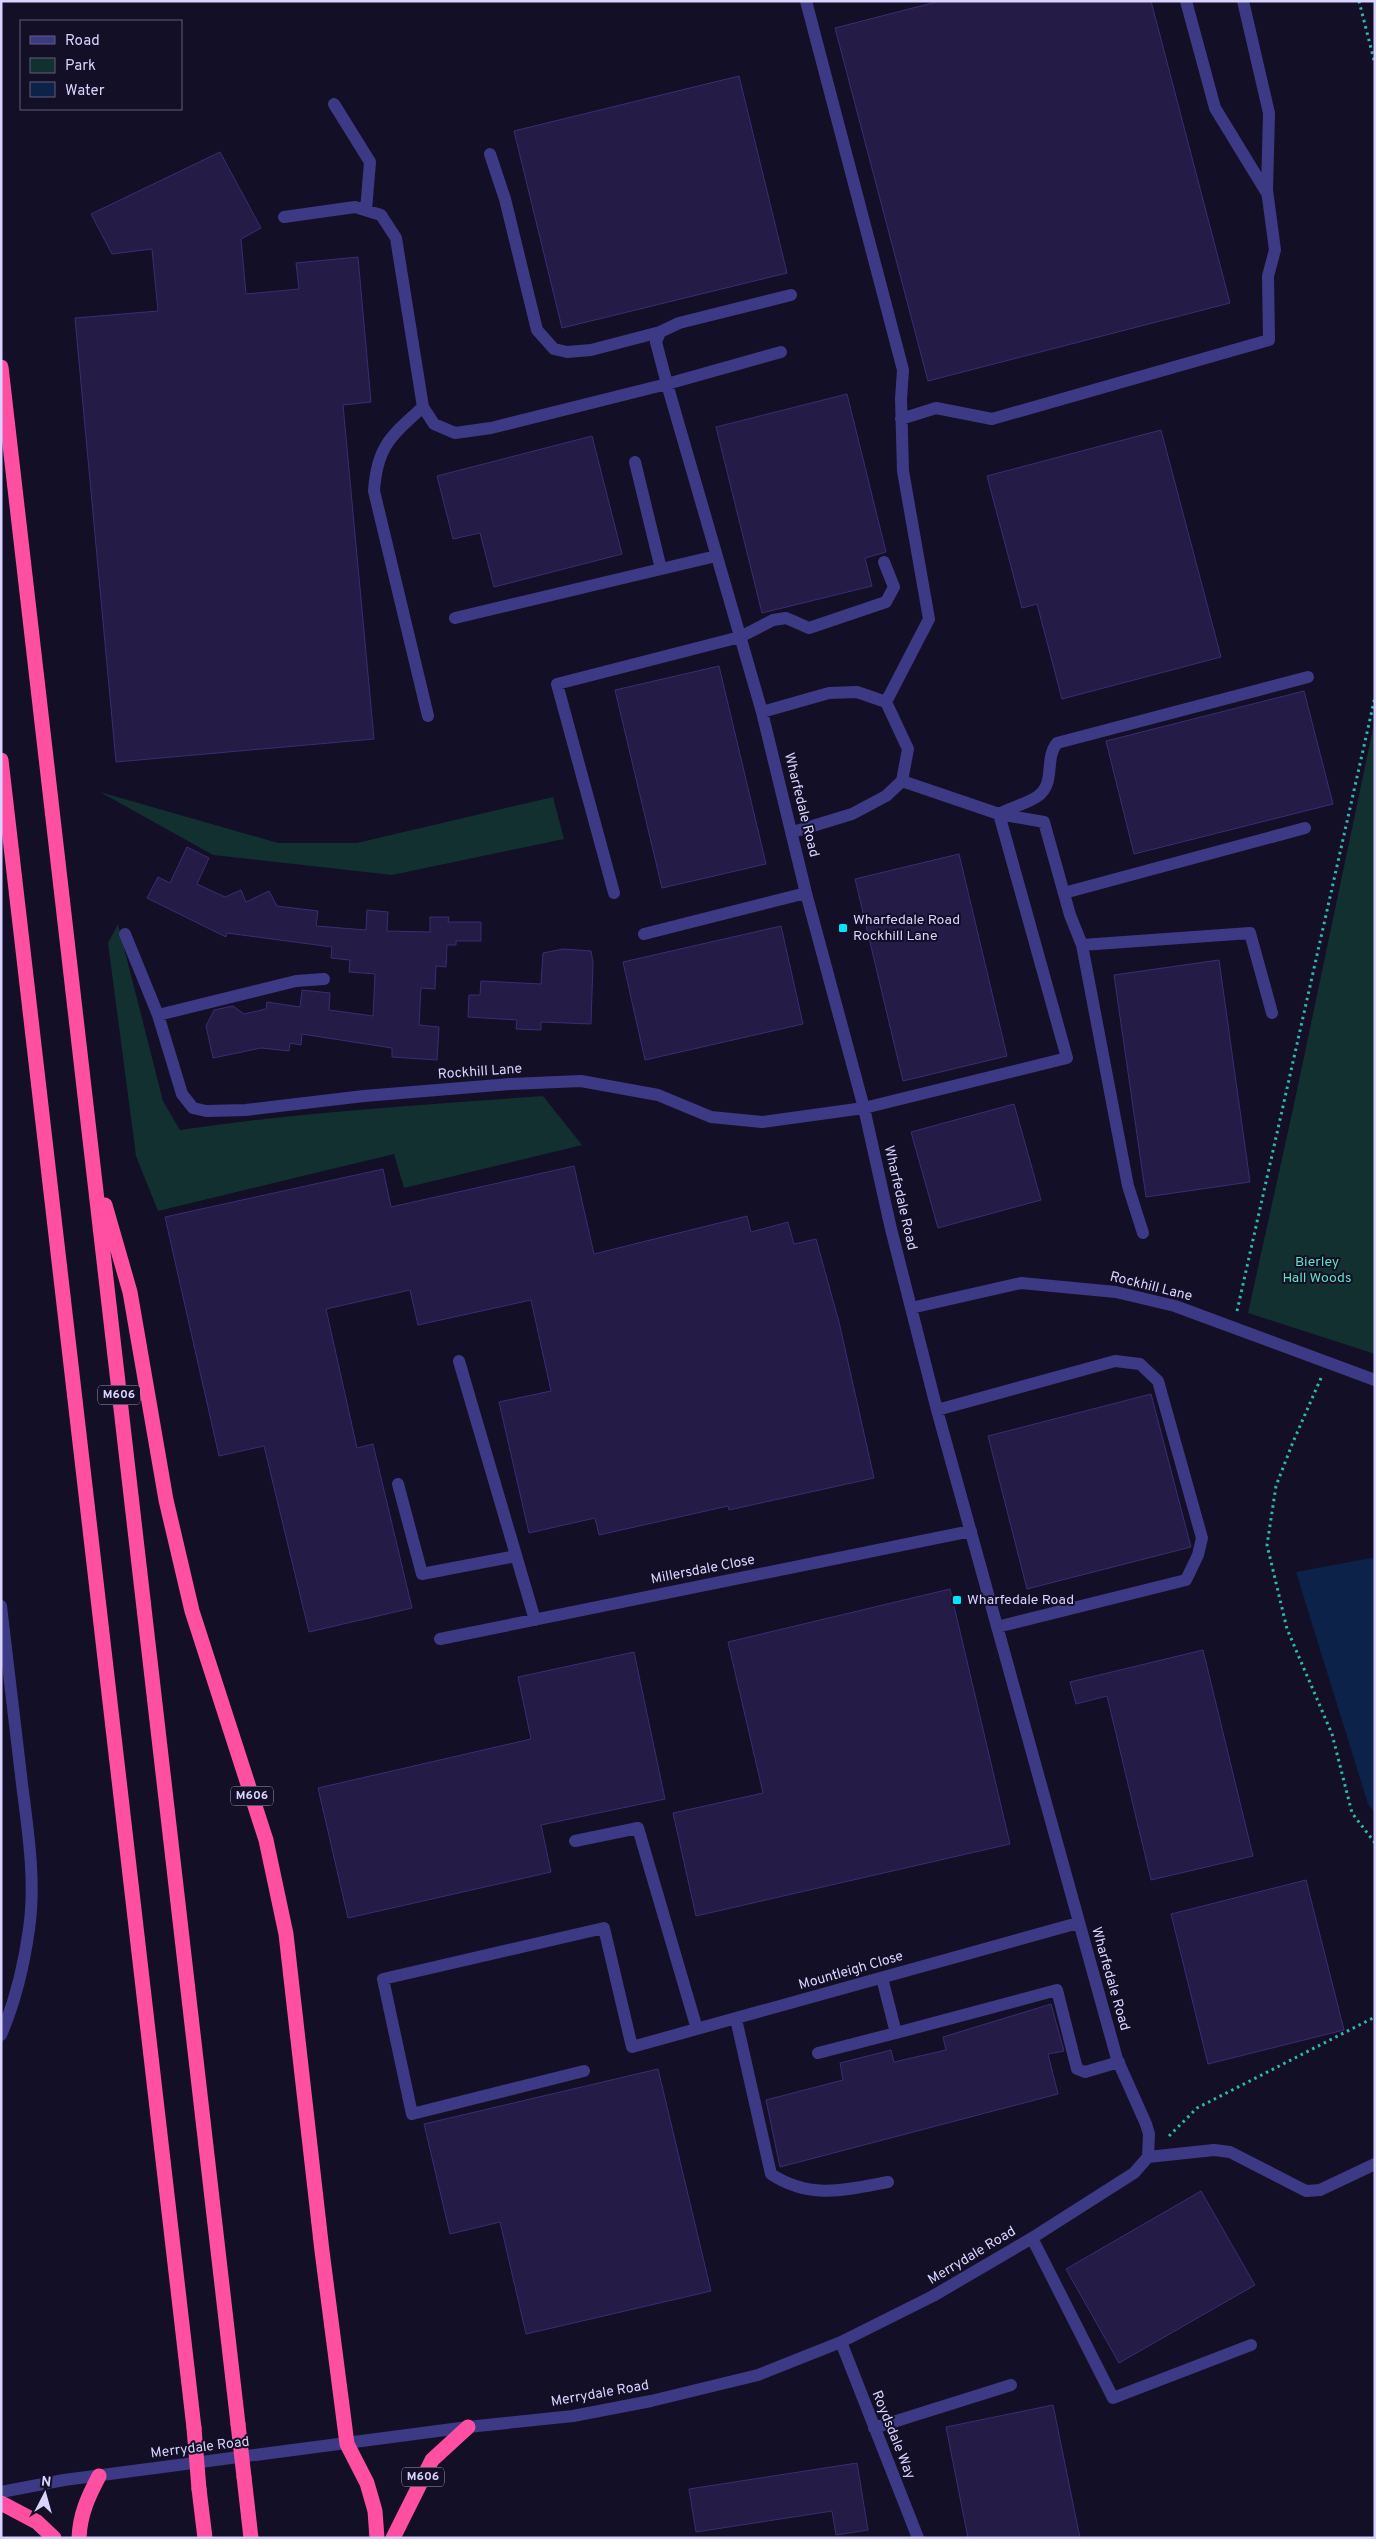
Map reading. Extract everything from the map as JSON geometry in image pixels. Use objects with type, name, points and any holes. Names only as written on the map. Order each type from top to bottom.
[{"type":"highway","name":"M606","points":[[1,367],[251,2538]]},
{"type":"highway","points":[[1,760],[194,2428],[205,2538]]},
{"type":"highway","name":"M606","points":[[92,1162],[130,1292],[166,1500],[192,1611],[266,1840],[286,1934],[320,2231],[347,2444],[367,2483],[375,2511],[376,2538]]},
{"type":"highway","name":"M606","points":[[393,2538],[432,2460],[443,2447],[468,2427]]},
{"type":"highway","points":[[79,2538],[80,2522],[85,2503],[99,2476]]},
{"type":"highway","points":[[1,2503],[37,2522],[54,2538]]},
{"type":"street","points":[[806,1],[903,370],[901,399],[903,471],[930,619],[886,702]]},
{"type":"street","points":[[1186,1],[1215,108],[1268,194]]},
{"type":"street","points":[[902,419],[936,408],[992,419],[1269,340],[1268,276],[1275,250],[1268,194],[1269,113],[1243,1]]},
{"type":"street","points":[[334,104],[370,162],[366,210]]},
{"type":"street","points":[[490,154],[505,199],[537,330],[554,349],[567,352],[591,350],[660,332],[679,323],[791,295]]},
{"type":"street","points":[[284,217],[355,206],[381,215],[396,238],[423,407],[434,424],[455,433],[491,428],[667,384],[781,352]]},
{"type":"street","name":"Wharfedale Road","points":[[660,332],[656,342],[675,416],[762,712],[793,832],[806,893],[864,1108],[937,1410],[1118,2062],[1149,2134],[1148,2157]]},
{"type":"street","points":[[423,407],[389,437],[376,466],[374,491],[428,716]]},
{"type":"street","points":[[635,462],[661,569]]},
{"type":"street","points":[[455,618],[716,556]]},
{"type":"street","points":[[614,893],[557,684],[740,637],[773,620],[786,618],[809,628],[886,602],[894,588],[884,562]]},
{"type":"street","points":[[999,814],[1039,796],[1049,782],[1050,751],[1057,743],[1308,678]]},
{"type":"street","points":[[762,712],[828,693],[857,692],[886,702],[908,749],[902,781],[886,796],[852,814],[793,832]]},
{"type":"street","points":[[902,781],[999,814],[1044,822],[1064,893],[1082,946],[1128,1186],[1143,1233]]},
{"type":"street","name":"Rockhill Lane","points":[[125,934],[158,1015],[182,1094],[193,1108],[206,1111],[246,1110],[364,1096],[511,1084],[581,1081],[658,1095],[711,1118],[762,1122],[864,1108],[1068,1058],[999,814]]},
{"type":"street","points":[[1064,893],[1305,828]]},
{"type":"street","points":[[644,934],[806,893]]},
{"type":"street","points":[[1082,946],[1250,933],[1272,1013]]},
{"type":"street","points":[[158,1015],[296,981],[324,979]]},
{"type":"street","name":"Rockhill Lane","points":[[911,1308],[1022,1283],[1116,1292],[1175,1306],[1375,1380]]},
{"type":"street","points":[[459,1361],[534,1620]]},
{"type":"street","points":[[937,1410],[1115,1361],[1140,1364],[1158,1381],[1202,1538],[1198,1555],[1186,1580],[997,1627]]},
{"type":"street","points":[[398,1484],[422,1574],[516,1556]]},
{"type":"street","name":"Millersdale Close","points":[[440,1639],[971,1531]]},
{"type":"street","points":[[1,1606],[30,1861],[30,1928],[12,2010],[1,2036]]},
{"type":"street","points":[[575,1841],[638,1828],[697,2030]]},
{"type":"street","name":"Mountleigh Close","points":[[584,2071],[412,2114],[383,1980],[604,1928],[632,2046],[697,2030],[1078,1923]]},
{"type":"street","points":[[882,1978],[896,2033]]},
{"type":"street","points":[[818,2053],[1057,1990],[1077,2069],[1085,2072],[1118,2062]]},
{"type":"street","points":[[736,2019],[771,2174],[781,2180],[804,2188],[830,2192],[888,2182]]},
{"type":"street","points":[[1148,2157],[1214,2150],[1230,2152],[1306,2191],[1320,2190],[1375,2164]]},
{"type":"street","name":"Merrydale Road","points":[[1,2492],[99,2476],[468,2427],[573,2416],[651,2401],[758,2375],[841,2342],[933,2296],[1032,2238],[1134,2172],[1148,2157]]},
{"type":"street","points":[[1032,2238],[1113,2398],[1251,2345]]},
{"type":"street","name":"Roydsdale Way","points":[[841,2342],[918,2538]]},
{"type":"street","points":[[874,2428],[1011,2385]]},
{"type":"path","points":[[1359,1],[1375,64]]},
{"type":"path","points":[[1234,1328],[1375,697]]},
{"type":"path","points":[[1329,1362],[1292,1442],[1276,1486],[1267,1545],[1288,1629],[1332,1734],[1352,1813],[1375,1843]]},
{"type":"path","points":[[1148,2157],[1197,2108],[1375,2017]]},
{"type":"green space","name":"Bierley Hall Woods","points":[[1375,719],[1375,1354],[1248,1313]]},
{"type":"green space","points":[[100,792],[278,843],[357,843],[553,797],[564,839],[392,875],[213,855]]},
{"type":"green space","points":[[118,924],[163,1101],[180,1130],[316,1114],[543,1096],[582,1145],[404,1188],[394,1154],[158,1211],[136,1156],[108,943]]},
{"type":"water","points":[[1371,1558],[1375,1559],[1375,1813],[1368,1804],[1296,1572]]},
{"type":"building","points":[[940,1],[1151,1],[1230,303],[928,381],[835,28]]},
{"type":"building","points":[[739,76],[787,273],[562,328],[514,131]]},
{"type":"building","points":[[220,152],[261,228],[241,239],[246,294],[299,289],[296,263],[358,257],[371,402],[343,405],[374,739],[116,762],[75,318],[158,311],[152,249],[112,254],[91,214]]},
{"type":"building","points":[[847,394],[886,552],[865,558],[872,586],[762,613],[716,427]]},
{"type":"building","points":[[1161,430],[1221,657],[1062,699],[1037,604],[1022,608],[987,476]]},
{"type":"building","points":[[592,436],[622,554],[494,587],[480,533],[453,539],[437,476]]},
{"type":"building","points":[[719,666],[766,864],[662,888],[615,690]]},
{"type":"building","points":[[1304,691],[1333,804],[1134,854],[1106,741]]},
{"type":"building","points":[[187,847],[209,858],[197,884],[225,897],[241,890],[246,902],[269,891],[277,906],[318,911],[316,926],[366,930],[367,910],[388,912],[387,931],[430,932],[430,917],[449,917],[448,922],[481,922],[481,941],[456,941],[456,945],[447,945],[446,967],[436,966],[435,989],[421,988],[419,1025],[439,1027],[437,1060],[392,1057],[392,1048],[302,1034],[301,1045],[290,1043],[289,1051],[261,1048],[213,1058],[206,1026],[214,1010],[233,1006],[244,1014],[266,1009],[267,1002],[300,1007],[302,990],[330,993],[329,1010],[373,1016],[375,974],[349,972],[350,960],[331,958],[332,947],[227,933],[226,937],[147,898],[158,877],[170,883]]},
{"type":"building","points":[[959,854],[1007,1056],[903,1081],[855,879]]},
{"type":"building","points":[[781,926],[803,1024],[645,1060],[623,962]]},
{"type":"building","points":[[563,949],[591,951],[593,963],[591,1024],[541,1022],[541,1030],[516,1029],[517,1020],[468,1017],[469,995],[480,995],[481,981],[541,984],[543,953]]},
{"type":"building","points":[[1219,960],[1250,1182],[1146,1197],[1114,975]]},
{"type":"building","points":[[1014,1104],[1041,1200],[938,1228],[911,1132]]},
{"type":"building","points":[[574,1166],[594,1254],[747,1216],[751,1232],[788,1222],[794,1244],[816,1239],[839,1322],[874,1478],[729,1510],[728,1506],[599,1535],[595,1518],[529,1533],[499,1402],[551,1391],[531,1300],[418,1325],[410,1290],[326,1309],[357,1448],[373,1444],[412,1608],[309,1632],[264,1446],[219,1456],[165,1217],[383,1169],[391,1207]]},
{"type":"building","points":[[1151,1394],[1191,1547],[1027,1589],[988,1436]]},
{"type":"building","points":[[950,1589],[1010,1844],[696,1916],[673,1813],[763,1793],[728,1642]]},
{"type":"building","points":[[1203,1650],[1253,1856],[1151,1880],[1107,1696],[1076,1704],[1070,1682]]},
{"type":"building","points":[[634,1652],[665,1799],[541,1825],[551,1872],[348,1918],[318,1788],[531,1739],[518,1677]]},
{"type":"building","points":[[1306,1880],[1344,2030],[1208,2064],[1171,1914]]},
{"type":"building","points":[[1051,2004],[1064,2051],[1048,2054],[1058,2094],[780,2167],[766,2100],[843,2080],[840,2063],[891,2050],[894,2062],[946,2050],[943,2037]]},
{"type":"building","points":[[658,2069],[711,2291],[526,2334],[500,2222],[450,2234],[424,2124]]},
{"type":"building","points":[[1201,2191],[1255,2285],[1119,2363],[1066,2269]]},
{"type":"building","points":[[1053,2405],[1080,2538],[968,2538],[946,2427]]},
{"type":"building","points":[[857,2463],[868,2530],[836,2535],[832,2511],[696,2532],[689,2489]]},
{"type":"place","name":"Wharfedale Road Rockhill Lane","points":[[843,928]]},
{"type":"place","name":"Wharfedale Road","points":[[957,1600]]}]
